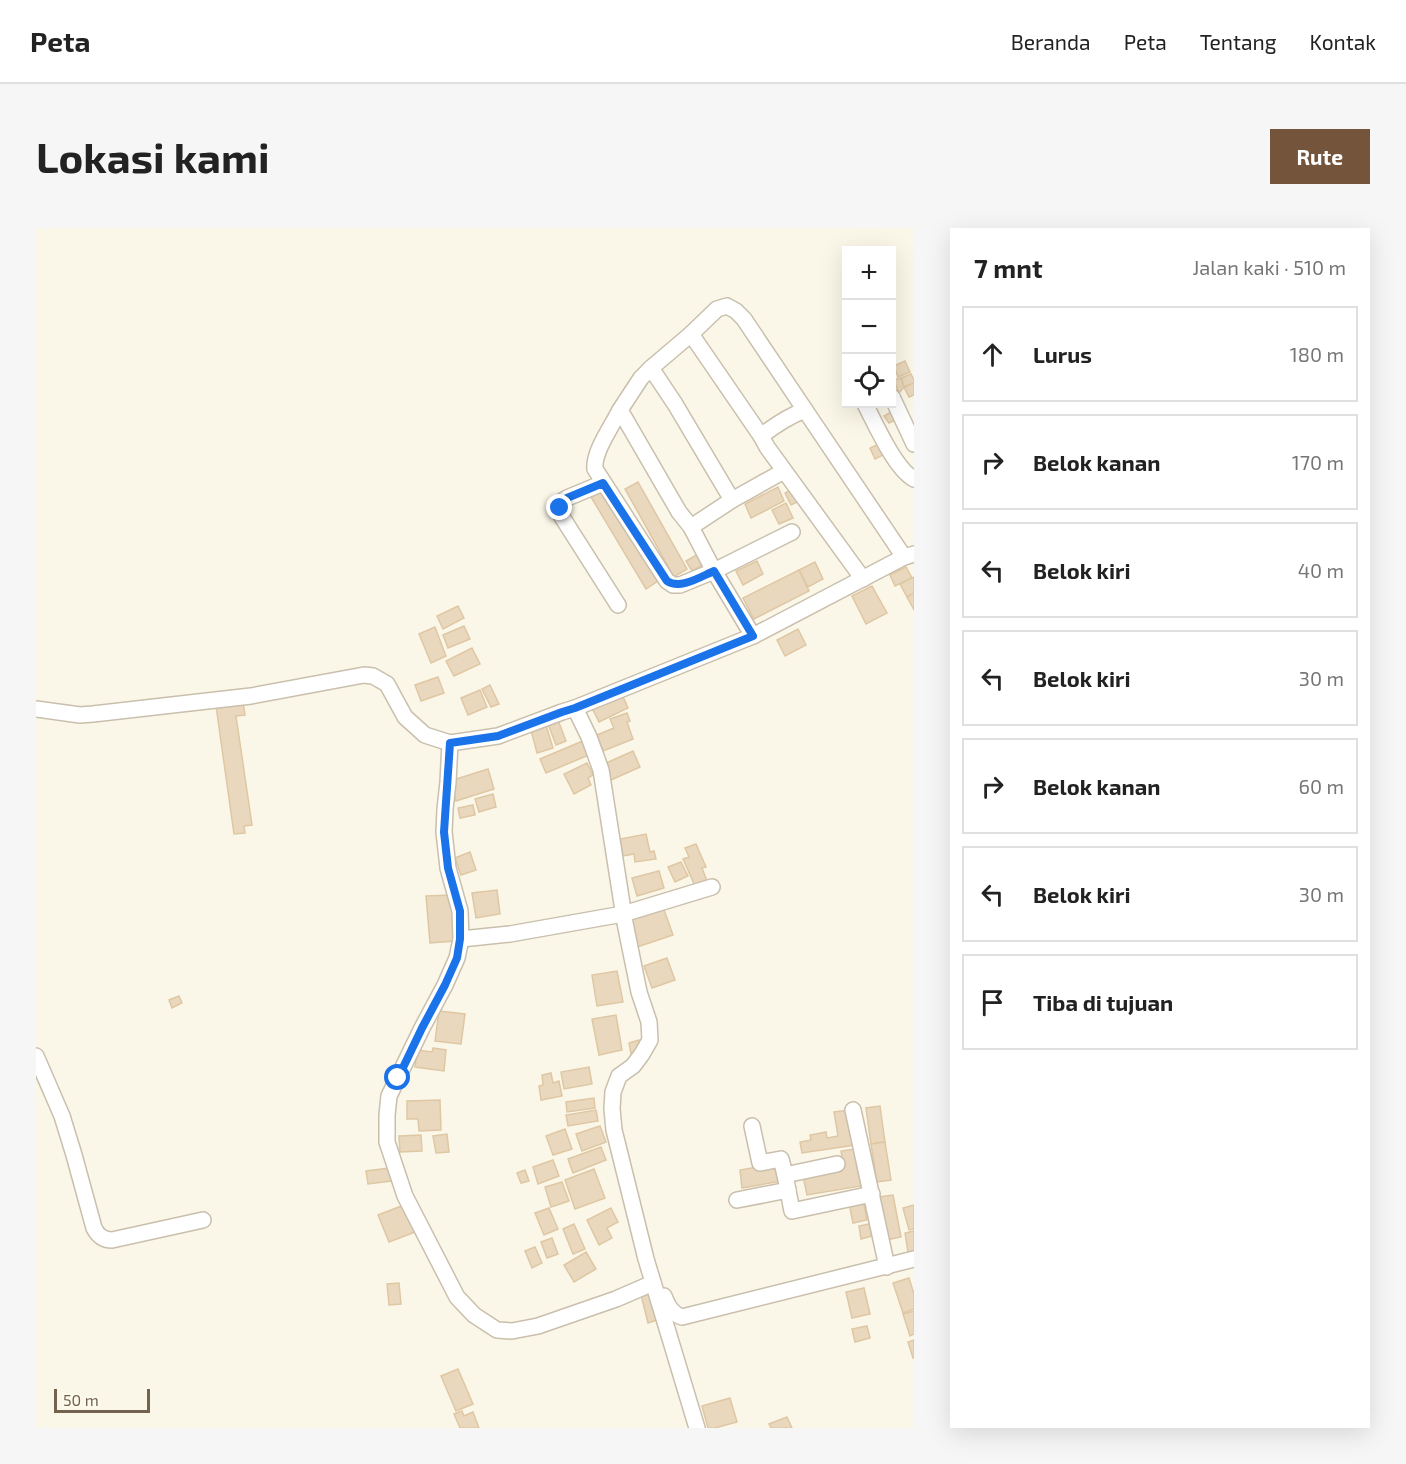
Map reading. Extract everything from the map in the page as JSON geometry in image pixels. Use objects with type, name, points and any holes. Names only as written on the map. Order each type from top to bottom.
[{"type":"street","points":[[36,708],[80,715],[93,714],[251,696],[364,675],[373,676],[387,684],[405,717],[425,735],[450,743],[498,736],[575,708],[753,636],[909,556],[805,410],[744,319],[727,306],[717,309],[641,378],[620,410],[594,462],[595,469],[667,581],[673,585],[680,585],[714,571],[792,532]]},
{"type":"street","points":[[691,334],[767,447],[863,579]]},
{"type":"street","points":[[651,368],[732,500]]},
{"type":"street","points":[[896,407],[914,444]]},
{"type":"street","points":[[867,408],[899,466],[914,479]]},
{"type":"street","points":[[620,410],[679,512],[691,527],[753,636]]},
{"type":"street","points":[[760,436],[805,410]]},
{"type":"street","points":[[691,527],[732,500],[784,471]]},
{"type":"street","points":[[603,483],[567,498],[561,502],[560,508],[562,517],[618,605]]},
{"type":"street","points":[[575,708],[589,737],[601,771],[623,914],[639,992],[649,1022],[650,1040],[633,1066],[619,1076],[613,1092],[614,1130],[653,1283],[697,1428]]},
{"type":"street","points":[[450,743],[444,832],[448,868],[460,911],[460,939],[457,958],[445,985],[389,1096],[387,1142],[405,1196],[457,1297],[474,1315],[497,1330],[512,1331],[538,1326],[616,1299],[653,1283]]},
{"type":"street","points":[[460,939],[510,934],[623,914],[712,887]]},
{"type":"street","points":[[36,1056],[62,1116],[97,1235],[112,1240],[203,1220]]},
{"type":"street","points":[[853,1110],[887,1267]]},
{"type":"street","points":[[752,1126],[760,1163],[781,1159],[792,1211],[872,1194]]},
{"type":"street","points":[[737,1200],[837,1164]]},
{"type":"street","points":[[653,1283],[661,1290],[671,1310],[682,1317],[914,1259]]},
{"type":"building","points":[[905,361],[910,372],[898,377],[896,365]]},
{"type":"building","points":[[911,374],[914,383],[904,387],[901,378]]},
{"type":"building","points":[[901,378],[904,387],[899,393],[896,385],[896,379]]},
{"type":"building","points":[[914,383],[914,395],[909,397],[904,387]]},
{"type":"building","points":[[893,411],[901,417],[889,423],[884,416]]},
{"type":"building","points":[[881,443],[885,454],[875,459],[870,448]]},
{"type":"building","points":[[638,482],[687,569],[674,577],[625,489]]},
{"type":"building","points":[[778,487],[784,501],[751,518],[745,504]]},
{"type":"building","points":[[795,488],[801,500],[791,505],[785,493]]},
{"type":"building","points":[[603,490],[658,581],[646,589],[591,497]]},
{"type":"building","points":[[786,503],[793,518],[779,524],[772,510]]},
{"type":"building","points":[[698,554],[704,564],[692,571],[686,561]]},
{"type":"building","points":[[757,561],[763,574],[743,585],[736,571]]},
{"type":"building","points":[[815,562],[823,579],[808,587],[799,570]]},
{"type":"building","points":[[906,567],[912,578],[895,586],[890,575]]},
{"type":"building","points":[[799,570],[809,591],[754,619],[743,598]]},
{"type":"building","points":[[914,577],[914,593],[907,597],[900,584]]},
{"type":"building","points":[[872,586],[887,613],[866,624],[852,596]]},
{"type":"building","points":[[914,593],[914,610],[907,597]]},
{"type":"building","points":[[458,606],[464,618],[443,629],[437,616]]},
{"type":"building","points":[[464,626],[470,639],[448,648],[443,635]]},
{"type":"building","points":[[435,627],[446,656],[431,663],[419,634]]},
{"type":"building","points":[[798,629],[806,645],[785,656],[777,640]]},
{"type":"building","points":[[472,648],[480,664],[454,676],[446,661]]},
{"type":"building","points":[[438,677],[444,693],[421,701],[415,685]]},
{"type":"building","points":[[490,685],[499,704],[491,707],[482,689]]},
{"type":"building","points":[[480,690],[487,707],[468,715],[461,698]]},
{"type":"building","points":[[621,692],[628,708],[599,722],[591,706]]},
{"type":"building","points":[[243,702],[245,715],[236,716],[252,825],[244,826],[245,833],[234,834],[216,706]]},
{"type":"building","points":[[627,713],[630,721],[627,722],[633,739],[603,751],[597,735],[614,728],[610,719]]},
{"type":"building","points":[[558,720],[566,741],[556,745],[548,724]]},
{"type":"building","points":[[546,725],[553,748],[537,753],[531,730]]},
{"type":"building","points":[[585,740],[591,754],[546,773],[540,759]]},
{"type":"building","points":[[633,751],[640,767],[611,780],[604,764]]},
{"type":"building","points":[[587,763],[593,775],[588,778],[591,785],[574,794],[564,774]]},
{"type":"building","points":[[488,769],[494,789],[456,801],[450,781]]},
{"type":"building","points":[[493,794],[496,807],[479,812],[475,799]]},
{"type":"building","points":[[473,805],[475,815],[460,818],[458,808]]},
{"type":"building","points":[[646,834],[650,852],[654,851],[656,859],[635,862],[634,854],[623,856],[620,839]]},
{"type":"building","points":[[696,844],[706,867],[702,868],[707,881],[695,886],[683,859],[689,857],[685,848]]},
{"type":"building","points":[[470,852],[476,870],[461,875],[455,858]]},
{"type":"building","points":[[681,862],[688,876],[675,882],[668,867]]},
{"type":"building","points":[[659,871],[664,888],[637,896],[632,878]]},
{"type":"building","points":[[497,890],[500,914],[476,918],[472,893]]},
{"type":"building","points":[[452,895],[456,941],[430,943],[426,896]]},
{"type":"building","points":[[663,907],[673,935],[637,947],[628,920]]},
{"type":"building","points":[[667,958],[675,980],[652,988],[644,966]]},
{"type":"building","points":[[617,971],[623,1002],[597,1006],[592,975]]},
{"type":"building","points":[[179,996],[182,1003],[172,1008],[169,1000]]},
{"type":"building","points":[[439,1011],[465,1014],[461,1044],[435,1041]]},
{"type":"building","points":[[616,1015],[622,1050],[599,1055],[592,1019]]},
{"type":"building","points":[[639,1040],[641,1051],[631,1054],[629,1043]]},
{"type":"building","points":[[433,1048],[446,1050],[444,1071],[415,1067],[417,1050],[432,1052]]},
{"type":"building","points":[[589,1067],[592,1084],[564,1089],[561,1072]]},
{"type":"building","points":[[551,1073],[553,1083],[559,1081],[562,1096],[541,1100],[539,1086],[543,1085],[542,1075]]},
{"type":"building","points":[[594,1098],[595,1108],[567,1112],[566,1102]]},
{"type":"building","points":[[440,1100],[441,1130],[419,1131],[418,1119],[407,1119],[407,1101]]},
{"type":"building","points":[[880,1106],[885,1142],[871,1144],[866,1108]]},
{"type":"building","points":[[596,1110],[598,1121],[568,1126],[566,1115]]},
{"type":"building","points":[[850,1110],[855,1145],[802,1153],[800,1142],[811,1140],[810,1135],[826,1132],[827,1138],[838,1136],[834,1112]]},
{"type":"building","points":[[600,1126],[606,1142],[582,1151],[576,1134]]},
{"type":"building","points":[[565,1129],[572,1149],[553,1155],[546,1136]]},
{"type":"building","points":[[447,1134],[449,1152],[436,1153],[433,1136]]},
{"type":"building","points":[[421,1135],[422,1151],[400,1152],[399,1136]]},
{"type":"building","points":[[885,1142],[891,1180],[877,1182],[871,1144]]},
{"type":"building","points":[[601,1147],[606,1160],[573,1173],[568,1159]]},
{"type":"building","points":[[854,1149],[861,1186],[807,1195],[803,1176],[844,1168],[841,1151]]},
{"type":"building","points":[[553,1160],[559,1176],[538,1184],[533,1167]]},
{"type":"building","points":[[779,1163],[782,1181],[742,1188],[740,1170]]},
{"type":"building","points":[[389,1168],[391,1181],[368,1184],[366,1171]]},
{"type":"building","points":[[594,1169],[605,1198],[575,1209],[565,1180]]},
{"type":"building","points":[[525,1170],[529,1181],[521,1183],[517,1173]]},
{"type":"building","points":[[562,1182],[569,1201],[551,1207],[545,1187]]},
{"type":"building","points":[[893,1195],[901,1237],[886,1240],[879,1197]]},
{"type":"building","points":[[863,1200],[867,1220],[853,1223],[849,1203]]},
{"type":"building","points":[[404,1205],[415,1232],[389,1242],[378,1215]]},
{"type":"building","points":[[914,1205],[914,1229],[909,1230],[903,1208]]},
{"type":"building","points":[[549,1208],[558,1229],[544,1235],[535,1213]]},
{"type":"building","points":[[611,1208],[618,1222],[607,1228],[612,1238],[599,1245],[587,1220]]},
{"type":"building","points":[[574,1224],[585,1249],[573,1254],[563,1229]]},
{"type":"building","points":[[869,1224],[872,1236],[861,1239],[859,1226]]},
{"type":"building","points":[[914,1231],[914,1251],[908,1252],[905,1233]]},
{"type":"building","points":[[552,1238],[558,1254],[547,1258],[541,1242]]},
{"type":"building","points":[[535,1247],[542,1263],[532,1268],[525,1251]]},
{"type":"building","points":[[586,1252],[596,1269],[574,1282],[564,1265]]},
{"type":"building","points":[[909,1278],[914,1294],[914,1309],[903,1313],[893,1283]]},
{"type":"building","points":[[399,1283],[401,1304],[389,1305],[387,1284]]},
{"type":"building","points":[[864,1288],[870,1314],[852,1318],[846,1292]]},
{"type":"building","points":[[653,1292],[660,1319],[648,1323],[641,1295]]},
{"type":"building","points":[[914,1311],[914,1334],[910,1336],[903,1314]]},
{"type":"building","points":[[867,1326],[870,1338],[855,1342],[852,1329]]},
{"type":"building","points":[[914,1340],[914,1357],[913,1358],[908,1342]]},
{"type":"building","points":[[458,1369],[473,1404],[456,1411],[441,1376]]},
{"type":"building","points":[[730,1398],[737,1422],[708,1428],[702,1406]]},
{"type":"building","points":[[462,1411],[464,1416],[473,1412],[479,1428],[460,1428],[454,1414]]},
{"type":"building","points":[[787,1417],[792,1428],[771,1428],[769,1424]]},
{"type":"route","points":[[398,1078],[445,985],[457,958],[460,939],[460,911],[448,868],[444,832],[450,743],[498,736],[575,708],[753,636],[714,571],[680,585],[673,585],[667,581],[603,483],[567,498],[561,502],[560,508]]}]
